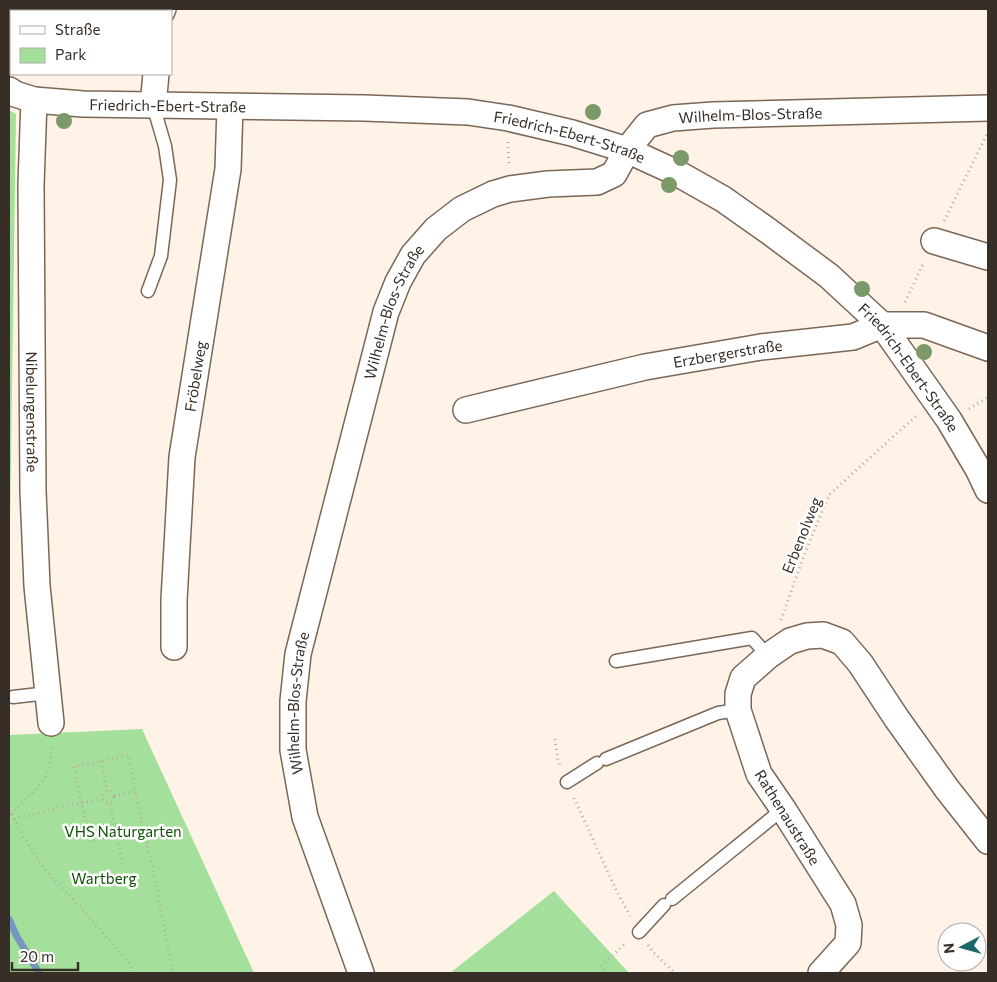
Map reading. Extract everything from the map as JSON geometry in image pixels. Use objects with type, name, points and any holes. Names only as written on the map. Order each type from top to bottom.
[{"type":"street","points":[[153,105],[156,75]]},
{"type":"street","name":"Friedrich-Ebert-Straße","points":[[9,90],[34,100],[83,104],[364,108],[468,112],[508,118],[572,133],[627,150],[677,173],[723,199],[829,276],[882,325],[949,420],[985,476]]},
{"type":"street","name":"Nibelungenstraße","points":[[34,100],[32,185],[33,491],[37,586],[51,723]]},
{"type":"street","name":"Fröbelweg","points":[[174,647],[174,600],[182,457],[228,169],[230,107]]},
{"type":"street","name":"Wilhelm-Blos-Straße","points":[[361,973],[305,817],[292,750],[293,701],[298,654],[386,312],[398,282],[413,255],[436,229],[462,209],[492,194],[510,189],[548,184],[597,182],[614,174],[627,150],[647,125],[673,118],[714,115],[988,108]]},
{"type":"street","points":[[934,241],[988,257]]},
{"type":"street","name":"Erzbergerstraße","points":[[466,410],[645,367],[761,347],[853,337],[882,325],[924,325],[988,348]]},
{"type":"street","name":"Rathenaustraße","points":[[821,973],[848,943],[849,924],[843,904],[759,774],[738,710],[738,694],[743,678],[768,656],[790,641],[807,636],[823,635],[842,642],[860,663],[896,719],[947,789],[988,841]]},
{"type":"lane","points":[[148,291],[161,256],[170,180],[165,146],[153,105]]},
{"type":"lane","points":[[616,661],[752,638],[768,656]]},
{"type":"lane","points":[[13,697],[48,693]]},
{"type":"lane","points":[[567,782],[602,761],[718,713],[738,710]]},
{"type":"lane","points":[[639,932],[668,902],[783,809]]},
{"type":"path","points":[[508,118],[510,189]]},
{"type":"path","points":[[882,325],[904,303],[988,132]]},
{"type":"path","name":"Erbenolweg","points":[[779,625],[828,495],[907,424]]},
{"type":"path","points":[[11,814],[38,788],[49,766],[52,742],[51,723]]},
{"type":"path","points":[[555,739],[558,761],[617,892],[639,932],[654,953],[675,973]]},
{"type":"path","points":[[143,830],[90,842],[74,767],[128,755],[151,860],[172,973]]},
{"type":"path","points":[[101,761],[108,791],[114,796]]},
{"type":"path","points":[[102,799],[104,793],[108,791]]},
{"type":"path","points":[[114,796],[135,792]]},
{"type":"path","points":[[110,804],[114,800],[114,796]]},
{"type":"path","points":[[14,819],[102,799]]},
{"type":"path","points":[[102,799],[105,803],[110,804]]},
{"type":"path","points":[[110,804],[123,864]]},
{"type":"path","points":[[9,810],[31,849],[52,878],[128,961],[133,973]]},
{"type":"path","points":[[608,973],[601,966],[639,932]]},
{"type":"green space","points":[[9,9],[70,9],[10,10],[9,59]]},
{"type":"green space","points":[[9,110],[16,114],[9,595]]},
{"type":"green space","name":"Wartberg","points":[[142,729],[254,973],[9,973],[9,735]]},
{"type":"green space","points":[[554,891],[629,973],[450,973]]},
{"type":"waterway","points":[[9,919],[16,935],[39,973]]},
{"type":"park label","name":"VHS Naturgarten","points":[[123,831]]}]
